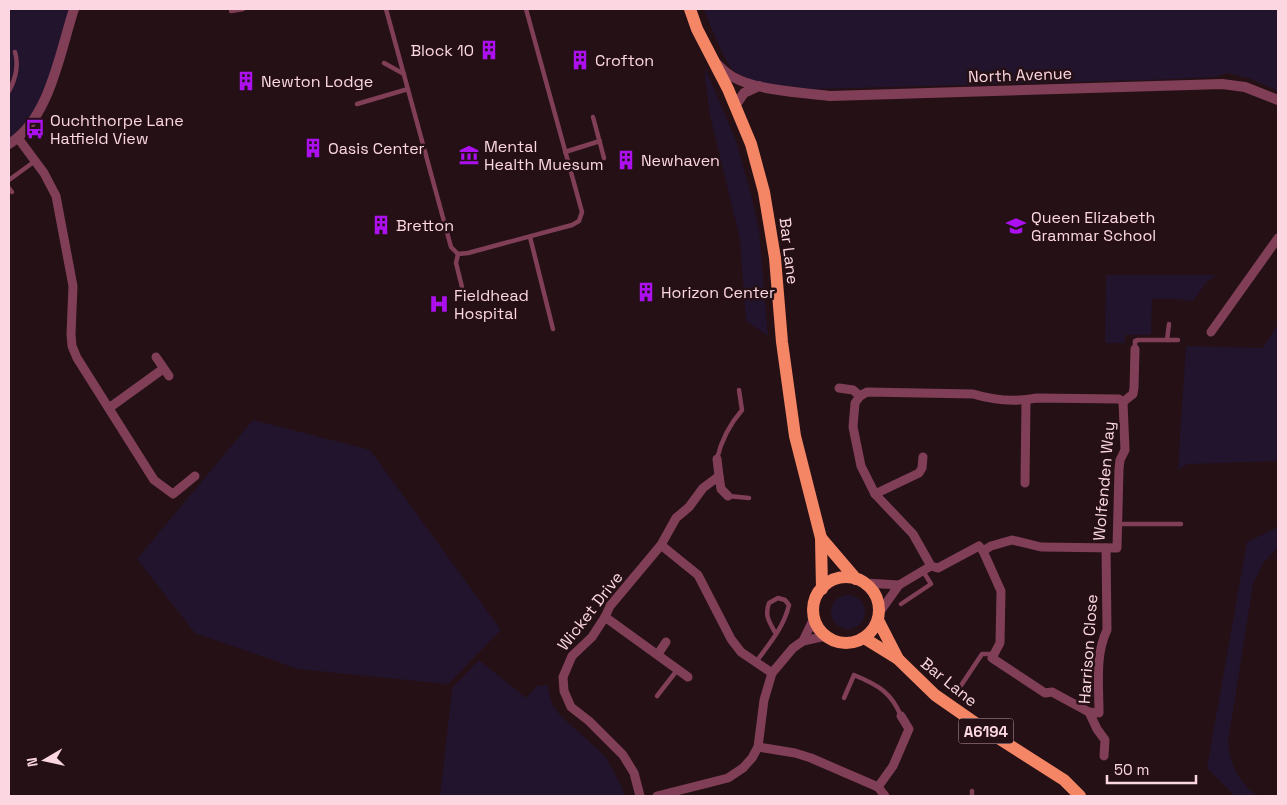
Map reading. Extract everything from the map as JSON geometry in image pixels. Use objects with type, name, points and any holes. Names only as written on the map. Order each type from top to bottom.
[{"type":"main road","name":"Bar Lane","points":[[690,9],[697,29],[735,106],[751,144],[764,192],[775,258],[782,342],[795,436],[821,538],[822,589]]},
{"type":"main road","name":"Bar Lane","points":[[821,538],[860,581]]},
{"type":"main road","points":[[822,589],[829,582],[838,579],[847,578],[860,581]]},
{"type":"main road","name":"A6194","points":[[860,581],[872,589],[876,597],[879,616]]},
{"type":"main road","name":"A6194","points":[[814,618],[815,602],[822,589]]},
{"type":"main road","name":"Bar Lane","points":[[879,616],[898,659]]},
{"type":"main road","points":[[814,618],[826,636],[834,641],[844,643],[855,642],[864,638],[873,630],[879,616]]},
{"type":"main road","name":"Bar Lane","points":[[864,638],[898,659],[935,695],[981,728],[1064,780],[1080,796]]},
{"type":"street","points":[[74,9],[48,96],[13,141],[35,161],[56,196],[66,240],[73,286],[71,334],[72,346],[77,358],[154,480],[173,494],[194,476]]},
{"type":"street","name":"North Avenue","points":[[712,59],[734,78],[760,86],[830,96],[1222,84],[1245,87],[1278,100]]},
{"type":"street","points":[[735,106],[744,93],[760,86]]},
{"type":"street","points":[[1211,332],[1278,238]]},
{"type":"street","name":"Wolfenden Way","points":[[1123,402],[1133,394],[1135,349]]},
{"type":"street","points":[[109,408],[166,372],[156,358]]},
{"type":"street","name":"Wolfenden Way","points":[[839,388],[853,390],[860,396],[867,392],[973,394],[986,398],[1026,400],[1037,398],[1120,399],[1123,402]]},
{"type":"street","points":[[860,396],[855,403],[853,428],[861,466],[875,494],[913,534],[927,568]]},
{"type":"street","points":[[1025,482],[1026,400]]},
{"type":"street","name":"Wolfenden Way","points":[[879,616],[899,585],[927,568],[938,568],[979,546],[983,551],[991,546],[1012,540],[1041,547],[1117,548],[1120,460],[1124,450],[1123,402]]},
{"type":"street","points":[[875,494],[919,473],[922,468],[923,456]]},
{"type":"street","points":[[717,459],[721,489],[728,496]]},
{"type":"street","name":"Wicket Drive","points":[[640,796],[634,773],[623,754],[589,721],[571,707],[564,691],[563,677],[572,656],[592,637],[610,606],[661,545],[676,518],[689,506],[703,488],[718,476]]},
{"type":"street","points":[[661,545],[698,575],[731,639],[741,652],[772,672]]},
{"type":"street","name":"Harrison Close","points":[[994,654],[992,658],[1045,693],[1052,692],[1089,712],[1099,713],[1100,651],[1102,639],[1107,630],[1106,548]]},
{"type":"street","points":[[983,551],[1001,591],[1000,643],[994,654]]},
{"type":"street","points":[[860,581],[899,585]]},
{"type":"street","points":[[605,617],[688,677]]},
{"type":"street","points":[[803,641],[814,618]]},
{"type":"street","points":[[657,796],[728,778],[748,763],[758,747],[764,700],[772,672],[793,648],[803,641],[826,636]]},
{"type":"street","points":[[658,654],[666,642]]},
{"type":"street","name":"Harrison Close","points":[[1089,712],[1105,740],[1104,756]]},
{"type":"street","points":[[878,787],[893,766],[909,728],[901,716]]},
{"type":"street","points":[[758,747],[795,753],[811,758],[878,787],[885,796]]},
{"type":"lane","points":[[231,11],[243,9]]},
{"type":"lane","points":[[386,9],[451,247],[458,254],[457,268],[462,287]]},
{"type":"lane","points":[[458,254],[572,225],[579,221],[582,212],[526,9]]},
{"type":"lane","points":[[9,91],[16,74],[18,62],[15,52]]},
{"type":"lane","points":[[384,63],[404,74]]},
{"type":"lane","points":[[357,104],[408,89]]},
{"type":"lane","points":[[593,117],[604,158]]},
{"type":"lane","points":[[565,152],[600,141]]},
{"type":"lane","points":[[9,180],[35,161]]},
{"type":"lane","points":[[530,237],[553,330]]},
{"type":"lane","points":[[1168,340],[1169,324]]},
{"type":"lane","points":[[1135,349],[1135,341],[1138,340],[1178,340]]},
{"type":"lane","points":[[717,459],[719,448],[734,420],[742,410],[738,390]]},
{"type":"lane","points":[[728,496],[750,498]]},
{"type":"lane","points":[[1118,524],[1180,524]]},
{"type":"lane","points":[[901,604],[931,584],[927,568]]},
{"type":"lane","points":[[756,662],[776,634],[786,618],[790,605],[785,600],[778,598],[773,600],[767,608],[768,620],[776,634]]},
{"type":"lane","points":[[960,687],[982,654],[994,654]]},
{"type":"lane","points":[[657,696],[678,669]]},
{"type":"lane","points":[[844,698],[854,675],[872,682],[882,689],[892,699],[901,716]]},
{"type":"shaded area","points":[[9,9],[74,9],[48,96],[9,144]]},
{"type":"shaded area","points":[[704,9],[1278,9],[1278,91],[1251,79],[1227,73],[1215,77],[1147,80],[813,89],[772,84],[742,76],[730,67]]},
{"type":"shaded area","points":[[705,68],[735,138],[751,194],[759,230],[768,336],[746,321],[740,239],[710,115]]},
{"type":"shaded area","points":[[1106,275],[1215,275],[1208,280],[1193,301],[1152,299],[1151,335],[1125,335],[1125,343],[1105,343]]},
{"type":"shaded area","points":[[1278,324],[1278,461],[1187,464],[1178,470],[1186,346],[1263,348]]},
{"type":"shaded area","points":[[253,420],[370,450],[501,630],[448,684],[298,669],[195,633],[137,559]]},
{"type":"shaded area","points":[[1278,527],[1278,547],[1264,562],[1253,584],[1228,742],[1233,766],[1246,786],[1258,796],[1235,796],[1207,768],[1247,542]]},
{"type":"shaded area","points":[[848,595],[860,600],[865,612],[860,624],[848,629],[836,624],[831,612],[836,600]]},
{"type":"shaded area","points":[[479,660],[526,698],[537,686],[547,685],[552,704],[561,716],[606,757],[622,788],[624,796],[440,796],[453,687]]},
{"type":"place","name":"Block 10","points":[[489,50]]},
{"type":"place","name":"Crofton","points":[[580,60]]},
{"type":"place","name":"Newton Lodge","points":[[246,81]]},
{"type":"place","name":"Ouchthorpe Lane Hatfield View","points":[[35,129]]},
{"type":"place","name":"Oasis Center","points":[[313,148]]},
{"type":"place","name":"Mental Health Muesum","points":[[469,155]]},
{"type":"place","name":"Newhaven","points":[[626,160]]},
{"type":"place","name":"Bretton","points":[[381,225]]},
{"type":"place","name":"Queen Elizabeth Grammar School","points":[[1016,226]]},
{"type":"place","name":"Horizon Center","points":[[646,292]]},
{"type":"place","name":"Fieldhead Hospital","points":[[439,304]]}]
